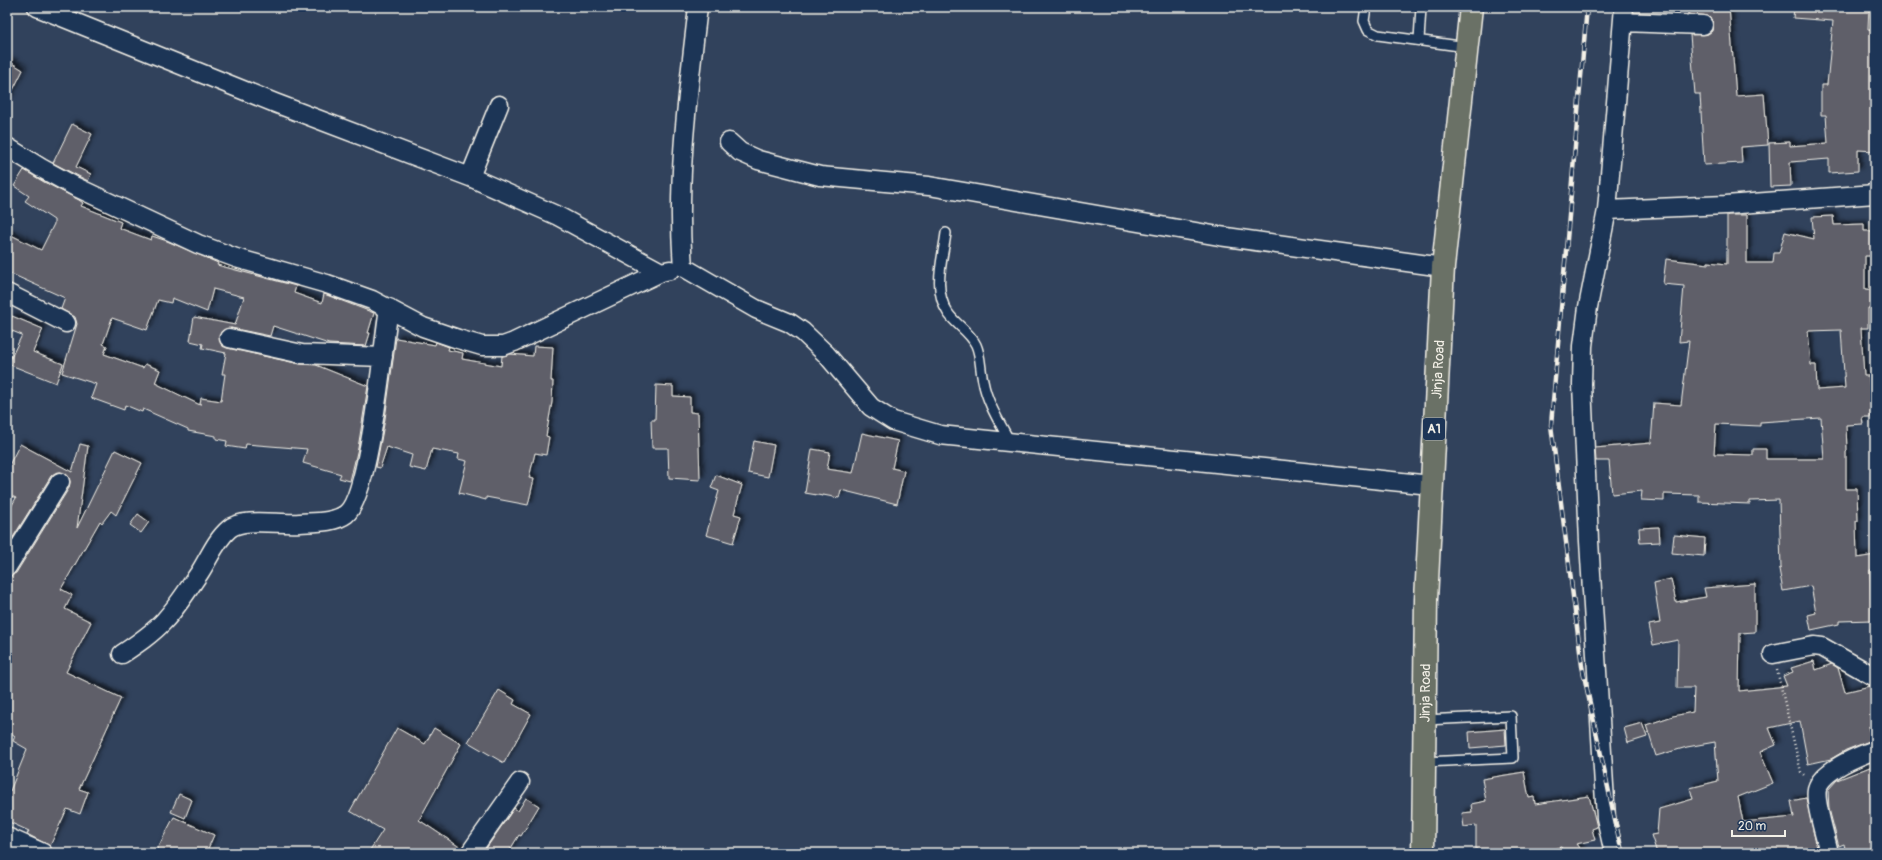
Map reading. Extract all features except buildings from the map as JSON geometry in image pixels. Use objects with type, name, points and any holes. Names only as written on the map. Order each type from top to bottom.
[{"type":"highway","name":"Jinja Road","points":[[1423,853],[1426,600],[1443,267],[1471,7]]},
{"type":"street","points":[[37,7],[203,74],[470,177],[558,216],[661,272]]},
{"type":"street","points":[[683,267],[681,203],[684,133],[698,7]]},
{"type":"street","points":[[1614,853],[1606,818],[1589,542],[1582,384],[1583,346],[1588,307],[1607,210],[1624,14],[1703,25]]},
{"type":"street","points":[[470,177],[499,105]]},
{"type":"street","points":[[730,142],[740,152],[758,160],[820,176],[929,186],[1219,236],[1443,267]]},
{"type":"street","points":[[7,147],[74,186],[198,244],[236,258],[327,284],[372,300],[423,327],[482,346],[503,346],[534,333],[661,272],[683,267],[756,309],[790,323],[803,332],[826,354],[871,407],[894,421],[940,435],[1431,485]]},
{"type":"street","points":[[1607,210],[1726,205],[1875,194]]},
{"type":"street","points":[[7,293],[66,323]]},
{"type":"street","points":[[122,654],[143,639],[165,620],[198,576],[222,536],[234,525],[246,523],[292,524],[325,521],[348,513],[355,500],[376,414],[389,308]]},
{"type":"street","points":[[229,338],[302,354],[383,357]]},
{"type":"street","points":[[7,567],[60,482]]},
{"type":"street","points":[[1773,654],[1814,646],[1822,647],[1875,677]]},
{"type":"street","points":[[1829,853],[1817,799],[1817,788],[1824,777],[1836,769],[1859,756],[1875,750]]},
{"type":"street","points":[[470,853],[520,782]]},
{"type":"street","points":[[7,837],[43,853]]},
{"type":"lane","points":[[1366,7],[1364,21],[1368,30],[1378,35],[1467,47]]},
{"type":"lane","points":[[1419,40],[1421,7]]},
{"type":"lane","points":[[946,233],[944,256],[939,280],[940,296],[948,313],[976,345],[983,382],[988,397],[1011,443]]},
{"type":"lane","points":[[1424,720],[1511,716],[1513,758],[1424,762]]},
{"type":"path","points":[[1773,654],[1801,772],[1817,788]]},
{"type":"railway","points":[[1587,7],[1551,425],[1582,666],[1622,853]]}]
